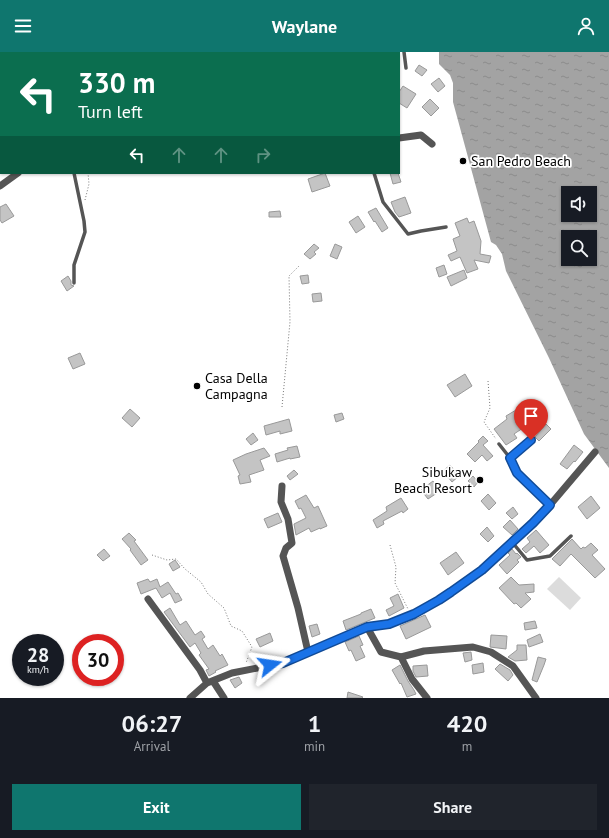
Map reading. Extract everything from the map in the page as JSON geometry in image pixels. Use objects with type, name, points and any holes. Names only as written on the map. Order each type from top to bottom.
[{"type":"street","points":[[400,138],[421,135],[432,144]]},
{"type":"street","points":[[0,186],[17,174]]},
{"type":"street","points":[[190,698],[210,682],[232,673],[283,663],[367,627],[389,624],[411,616],[451,592],[482,570],[533,523],[595,452]]},
{"type":"street","points":[[282,486],[281,502],[288,519],[292,543],[286,548],[283,556],[298,608],[308,652]]},
{"type":"street","points":[[148,599],[200,670],[224,698]]},
{"type":"street","points":[[367,627],[381,652],[401,657],[424,651],[474,648],[491,652],[513,666],[536,698]]},
{"type":"street","points":[[401,657],[412,679],[427,698]]},
{"type":"lane","points":[[404,52],[406,68]]},
{"type":"lane","points":[[74,174],[84,221],[84,232],[74,265],[74,283]]},
{"type":"lane","points":[[374,174],[383,202],[408,234],[446,227]]},
{"type":"lane","points":[[510,458],[531,440]]},
{"type":"lane","points":[[499,444],[510,458],[517,473],[550,505]]},
{"type":"lane","points":[[512,542],[527,560],[550,556],[571,536]]},
{"type":"path","points":[[82,213],[89,184],[88,174]]},
{"type":"path","points":[[282,407],[290,322],[289,276],[299,266]]},
{"type":"path","points":[[488,381],[490,408],[484,422],[499,444]]},
{"type":"path","points":[[390,545],[396,567],[395,583],[411,616]]},
{"type":"path","points":[[152,555],[167,560],[176,559],[185,569],[201,582],[208,594],[224,608],[231,626],[242,631],[252,647],[243,671]]},
{"type":"shaded area","points":[[559,577],[581,598],[570,610],[547,589]]},
{"type":"water","points":[[439,52],[609,52],[609,468],[584,434],[549,358],[506,271],[502,254],[496,245],[491,242],[453,102],[453,83],[450,75],[439,64]]},
{"type":"building","points":[[419,65],[427,70],[422,76],[415,71]]},
{"type":"building","points":[[439,78],[445,86],[438,92],[431,84]]},
{"type":"building","points":[[403,86],[416,94],[407,108],[400,104],[400,90]]},
{"type":"building","points":[[430,99],[439,108],[431,116],[422,107]]},
{"type":"building","points":[[325,174],[330,186],[312,192],[308,179]]},
{"type":"building","points":[[390,174],[398,174],[401,182],[393,184]]},
{"type":"building","points":[[405,197],[411,213],[399,217],[391,202]]},
{"type":"building","points":[[6,204],[14,216],[2,223],[0,220],[0,207]]},
{"type":"building","points":[[376,208],[388,228],[382,232],[368,212]]},
{"type":"building","points":[[280,211],[281,217],[269,217],[269,212]]},
{"type":"building","points":[[358,216],[365,227],[356,233],[349,222]]},
{"type":"building","points":[[467,218],[469,223],[474,221],[481,241],[480,254],[491,256],[489,263],[474,260],[478,269],[467,273],[460,257],[451,261],[448,255],[457,251],[453,239],[460,236],[455,223]]},
{"type":"building","points":[[314,244],[319,248],[314,252],[316,254],[310,259],[304,254]]},
{"type":"building","points":[[335,244],[342,247],[337,259],[330,256]]},
{"type":"building","points":[[444,265],[447,274],[439,277],[436,268]]},
{"type":"building","points":[[464,270],[467,278],[451,286],[447,277]]},
{"type":"building","points":[[308,275],[309,283],[302,284],[300,276]]},
{"type":"building","points":[[68,276],[71,281],[71,285],[74,286],[67,291],[61,281]]},
{"type":"building","points":[[321,293],[322,301],[313,302],[312,294]]},
{"type":"building","points":[[80,353],[85,364],[73,369],[68,358]]},
{"type":"building","points":[[465,374],[472,386],[455,397],[447,385]]},
{"type":"building","points":[[535,402],[539,415],[519,422],[523,428],[514,434],[517,438],[506,445],[494,429],[507,419],[506,416]]},
{"type":"building","points":[[130,409],[140,418],[132,427],[122,418]]},
{"type":"building","points":[[342,413],[344,419],[336,422],[334,415]]},
{"type":"building","points":[[289,419],[292,431],[280,434],[280,431],[266,435],[264,426]]},
{"type":"building","points":[[546,424],[551,429],[539,441],[535,437]]},
{"type":"building","points":[[253,433],[258,440],[251,445],[246,439]]},
{"type":"building","points":[[483,436],[488,441],[483,445],[493,456],[487,461],[482,455],[475,462],[467,454]]},
{"type":"building","points":[[574,445],[583,452],[567,469],[560,464]]},
{"type":"building","points":[[297,446],[300,457],[277,462],[275,454],[288,450],[287,448]]},
{"type":"building","points":[[264,448],[270,456],[260,460],[264,470],[249,475],[251,482],[240,484],[238,476],[240,475],[233,460]]},
{"type":"building","points":[[450,465],[459,476],[452,482],[443,471]]},
{"type":"building","points":[[294,470],[298,474],[290,480],[287,476]]},
{"type":"building","points":[[473,476],[478,482],[474,487],[468,481]]},
{"type":"building","points":[[433,481],[440,491],[428,499],[421,490]]},
{"type":"building","points":[[488,494],[496,503],[489,510],[481,501]]},
{"type":"building","points":[[306,495],[314,508],[318,506],[327,526],[311,532],[309,528],[296,535],[294,524],[306,518],[301,508],[299,509],[295,501]]},
{"type":"building","points":[[591,496],[600,508],[587,519],[578,507]]},
{"type":"building","points":[[401,498],[408,509],[403,513],[402,511],[383,521],[384,524],[377,528],[373,520],[387,511],[386,507]]},
{"type":"building","points":[[513,507],[518,514],[512,519],[506,513]]},
{"type":"building","points":[[278,513],[282,522],[268,528],[264,519]]},
{"type":"building","points":[[510,520],[518,529],[512,535],[503,527]]},
{"type":"building","points":[[487,527],[494,536],[488,542],[480,534]]},
{"type":"building","points":[[536,530],[549,545],[540,553],[534,546],[526,553],[522,549],[530,542],[527,538]]},
{"type":"building","points":[[129,533],[136,540],[134,541],[148,560],[141,565],[130,550],[131,549],[122,539]]},
{"type":"building","points":[[572,539],[581,549],[583,547],[585,548],[591,543],[598,550],[592,555],[605,569],[595,578],[571,554],[560,566],[552,559]]},
{"type":"building","points":[[104,549],[110,556],[103,561],[97,555]]},
{"type":"building","points":[[512,549],[521,557],[517,560],[519,562],[507,574],[499,565],[510,555],[508,553]]},
{"type":"building","points":[[456,552],[464,563],[448,575],[440,563]]},
{"type":"building","points":[[175,560],[180,567],[173,571],[169,564]]},
{"type":"building","points":[[511,577],[519,585],[534,584],[534,592],[525,593],[531,599],[521,608],[516,603],[514,604],[499,588]]},
{"type":"building","points":[[148,579],[150,582],[157,579],[160,587],[168,582],[182,600],[175,603],[170,593],[162,598],[156,588],[141,594],[137,583]]},
{"type":"building","points":[[398,594],[404,608],[389,616],[386,610],[394,606],[390,598]]},
{"type":"building","points":[[170,608],[180,625],[186,621],[195,635],[201,631],[205,637],[202,639],[208,649],[213,645],[220,656],[222,654],[228,665],[215,671],[216,672],[209,676],[206,670],[209,669],[199,655],[201,653],[195,643],[190,647],[164,612]]},
{"type":"building","points":[[371,609],[375,618],[346,630],[343,621]]},
{"type":"building","points":[[425,615],[431,627],[406,639],[400,626]]},
{"type":"building","points":[[535,621],[537,628],[525,630],[524,623]]},
{"type":"building","points":[[317,624],[320,634],[312,637],[309,626]]},
{"type":"building","points":[[270,633],[273,641],[260,647],[256,639]]},
{"type":"building","points":[[540,634],[543,642],[529,647],[527,640]]},
{"type":"building","points":[[491,635],[507,636],[506,649],[490,647]]},
{"type":"building","points":[[359,636],[363,645],[360,646],[365,657],[356,661],[345,642]]},
{"type":"building","points":[[517,645],[526,645],[527,660],[515,661],[508,657],[517,650]]},
{"type":"building","points":[[471,652],[472,660],[465,662],[463,653]]},
{"type":"building","points":[[538,657],[546,659],[537,682],[532,680]]},
{"type":"building","points":[[483,663],[484,672],[473,674],[472,665]]},
{"type":"building","points":[[500,664],[510,670],[513,675],[508,681],[495,669]]},
{"type":"building","points":[[400,665],[416,694],[407,697],[401,683],[400,684],[392,670]]},
{"type":"building","points":[[427,665],[428,676],[416,677],[413,671],[413,666]]},
{"type":"building","points":[[239,677],[242,683],[235,688],[230,680]]},
{"type":"building","points":[[348,692],[363,697],[347,698]]},
{"type":"place","name":"San Pedro Beach","points":[[463,161]]},
{"type":"place","name":"Casa Della Campagna","points":[[197,386]]},
{"type":"place","name":"Sibukaw Beach Resort","points":[[480,480]]},
{"type":"route","points":[[270,665],[283,663],[367,627],[389,624],[414,614],[451,592],[482,570],[533,523],[550,505],[517,473],[510,458],[531,440]]}]
